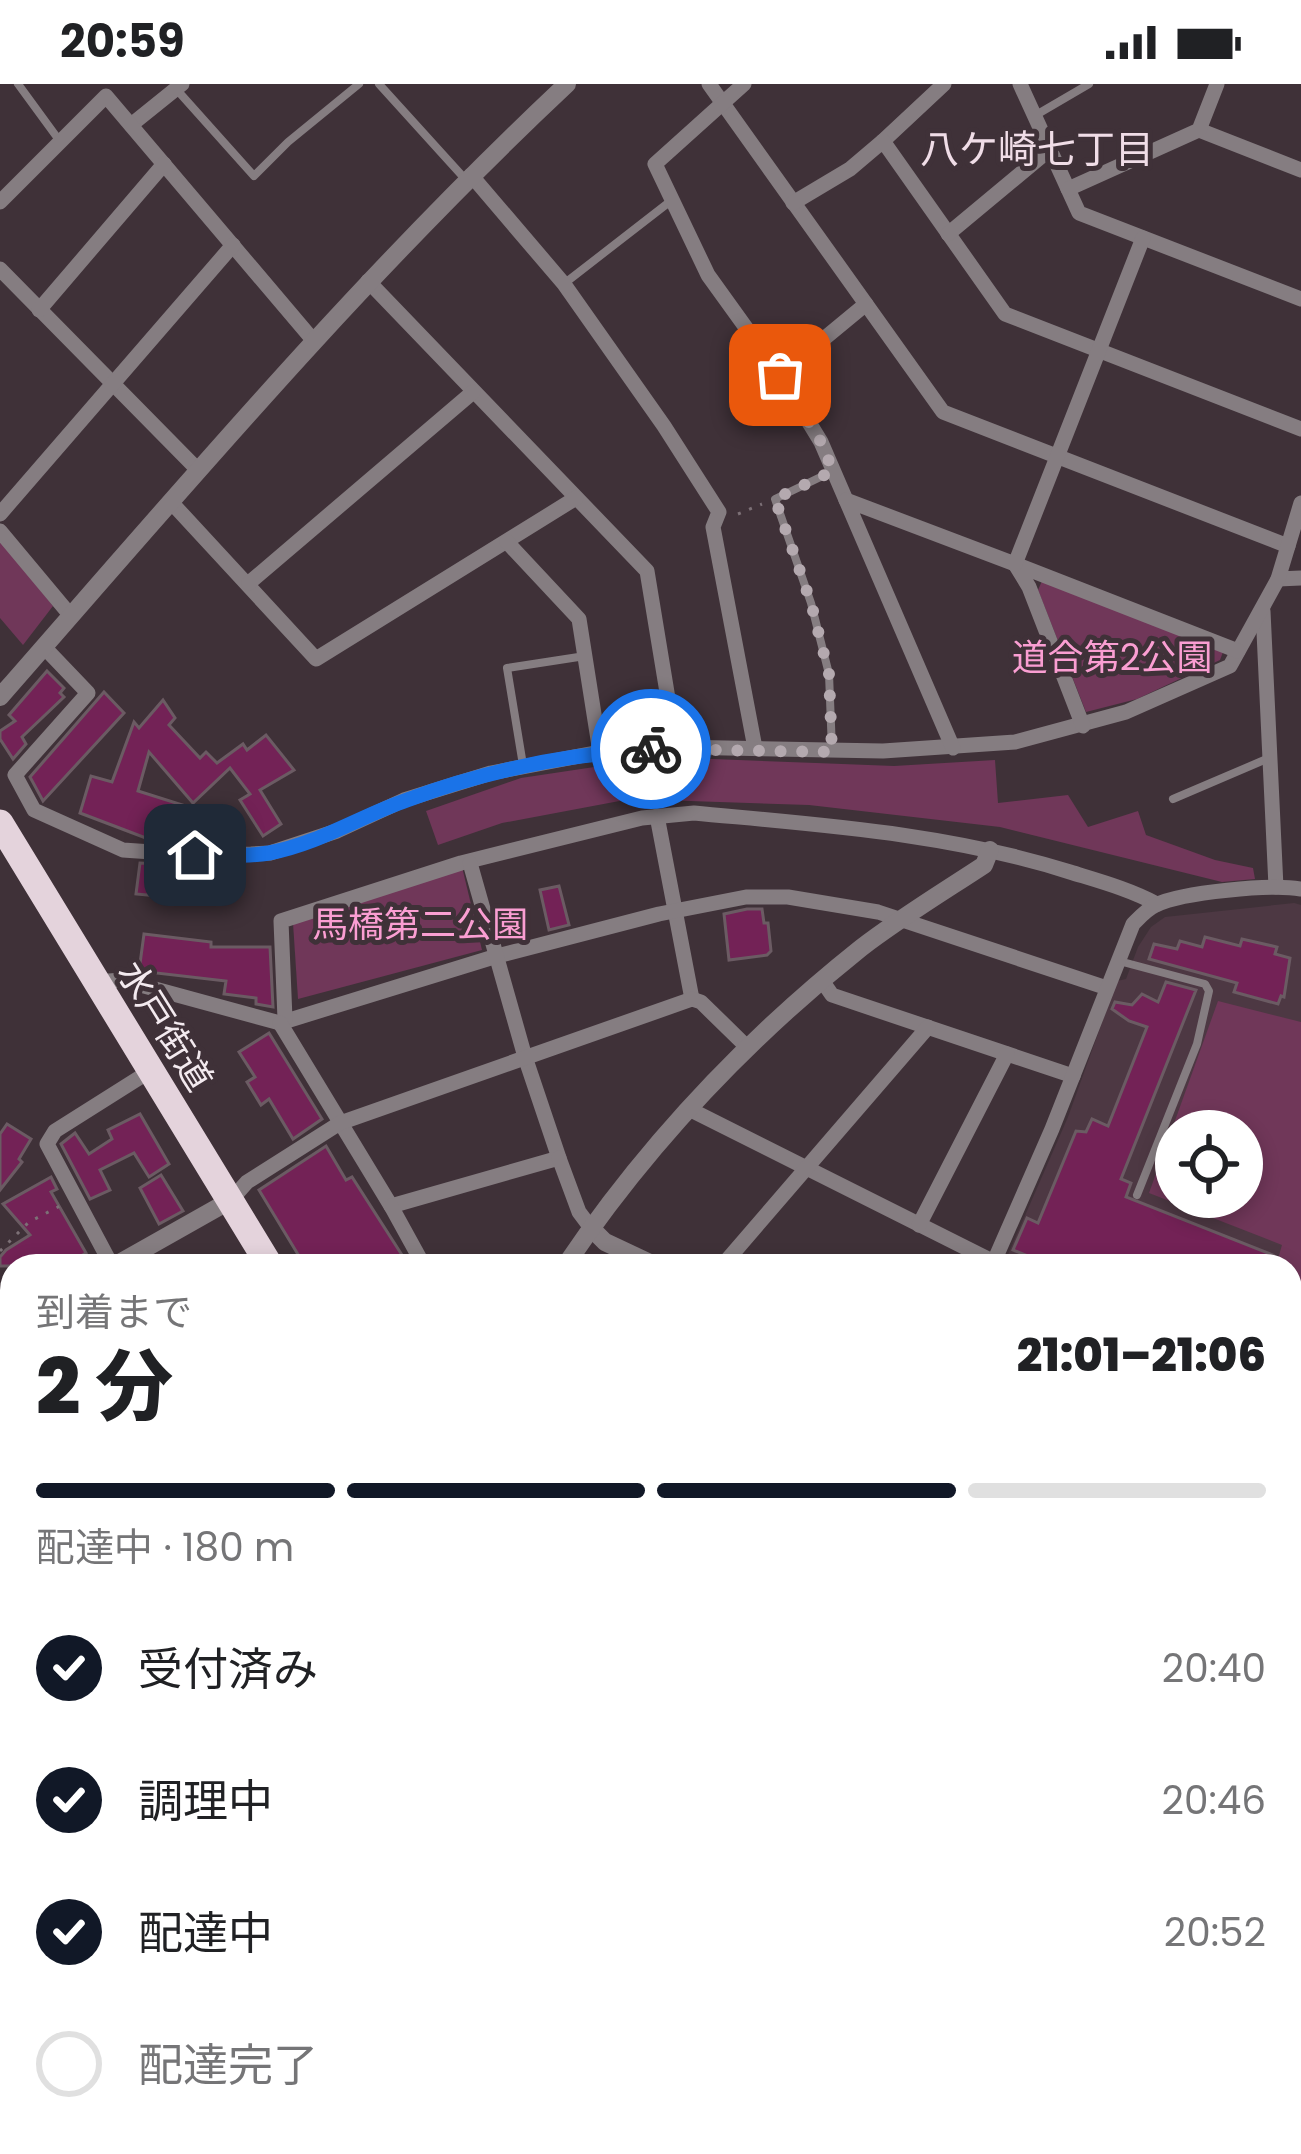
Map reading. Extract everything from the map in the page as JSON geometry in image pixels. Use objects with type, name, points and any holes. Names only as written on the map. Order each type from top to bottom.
[{"type":"highway","name":"水戸街道","points":[[0,823],[263,1254]]},
{"type":"street","points":[[0,697],[313,340],[469,177],[566,84]]},
{"type":"street","points":[[709,84],[943,412],[1288,546]]},
{"type":"street","points":[[744,84],[655,164],[708,275],[821,442],[953,748]]},
{"type":"street","points":[[794,203],[850,169],[944,84]]},
{"type":"street","points":[[1020,84],[1079,213],[1301,299]]},
{"type":"street","points":[[1068,189],[1199,130],[1217,84]]},
{"type":"street","points":[[131,125],[179,86]]},
{"type":"street","points":[[0,202],[106,97],[313,340]]},
{"type":"street","points":[[1199,130],[1301,170]]},
{"type":"street","points":[[883,141],[1005,314],[1301,429]]},
{"type":"street","points":[[948,234],[1049,150]]},
{"type":"street","points":[[39,310],[164,164]]},
{"type":"street","points":[[469,177],[564,284],[719,512],[713,527],[755,748]]},
{"type":"street","points":[[1015,564],[1143,238]]},
{"type":"street","points":[[0,514],[232,245]]},
{"type":"street","points":[[0,269],[198,470]]},
{"type":"street","points":[[368,281],[646,572],[676,747]]},
{"type":"street","points":[[780,375],[866,304]]},
{"type":"street","points":[[249,583],[473,392]]},
{"type":"street","points":[[171,502],[316,659],[576,499]]},
{"type":"street","points":[[846,500],[1238,651]]},
{"type":"street","points":[[44,647],[88,693],[15,775],[34,810],[123,850],[270,853],[337,831],[404,800],[523,767],[600,752],[676,747],[832,752],[953,748],[1016,742],[1126,712],[1229,666],[1278,579],[1301,503]]},
{"type":"street","points":[[0,531],[71,616]]},
{"type":"street","points":[[507,542],[579,619],[600,752]]},
{"type":"street","points":[[1015,564],[1029,587],[1083,726]]},
{"type":"street","points":[[1278,579],[1301,578]]},
{"type":"street","points":[[1263,608],[1276,887]]},
{"type":"street","points":[[417,1254],[282,1021],[281,921],[470,863],[657,815],[694,813],[896,832],[990,850],[1136,893],[1157,904]]},
{"type":"street","points":[[657,815],[692,999]]},
{"type":"street","points":[[573,1254],[689,1108],[748,1048],[902,919],[984,865],[990,850]]},
{"type":"street","points":[[470,863],[525,1057],[579,1212],[604,1242],[630,1254]]},
{"type":"street","points":[[997,1254],[1133,924],[1157,904],[1276,887],[1301,889]]},
{"type":"street","points":[[96,982],[122,980],[282,1021],[497,956],[675,910],[746,897],[788,897],[837,902],[902,919],[1107,988]]},
{"type":"street","points":[[823,982],[832,995],[1073,1076]]},
{"type":"street","points":[[134,1254],[231,1200],[248,1182],[340,1123],[692,999],[701,1002],[748,1048]]},
{"type":"street","points":[[733,1254],[928,1027]]},
{"type":"street","points":[[919,1225],[1007,1054]]},
{"type":"street","points":[[107,1254],[47,1144],[49,1137],[150,1071]]},
{"type":"street","points":[[689,1108],[974,1254]]},
{"type":"street","points":[[391,1206],[560,1158]]},
{"type":"lane","points":[[18,84],[60,141]]},
{"type":"lane","points":[[179,86],[254,176],[359,84]]},
{"type":"lane","points":[[380,84],[469,177]]},
{"type":"lane","points":[[1034,116],[1089,84]]},
{"type":"lane","points":[[564,284],[674,199]]},
{"type":"lane","points":[[832,752],[829,674],[811,603],[775,499],[833,471]]},
{"type":"lane","points":[[523,767],[507,668],[585,656]]},
{"type":"lane","points":[[1173,800],[1270,757]]},
{"type":"lane","points":[[1118,960],[1205,984],[1209,991],[1197,1045],[1138,1195]]},
{"type":"path","points":[[717,518],[725,520],[775,499]]},
{"type":"path","points":[[0,1251],[29,1222],[76,1197]]},
{"type":"shaded area","points":[[1301,905],[1301,1254],[1008,1254],[1068,1117],[1117,981],[1126,979],[1151,927],[1165,917]]},
{"type":"green space","points":[[0,540],[53,606],[23,645],[0,618]]},
{"type":"green space","name":"道合第2公園","points":[[1042,581],[1223,652],[1220,660],[1137,699],[1086,712],[1038,590]]},
{"type":"green space","points":[[661,757],[894,766],[995,760],[998,803],[1068,795],[1088,827],[1138,811],[1146,835],[1253,868],[1255,879],[1222,882],[1000,827],[809,805],[630,799],[502,823],[438,845],[426,811],[521,778]]},
{"type":"green space","name":"馬橋第二公園","points":[[462,867],[482,950],[298,999],[293,923]]},
{"type":"green space","points":[[1218,1001],[1301,1022],[1301,1254],[1279,1254],[1282,1245],[1213,1218],[1263,1218],[1263,1110],[1179,1110]]},
{"type":"building","points":[[47,671],[64,688],[60,693],[64,697],[22,737],[26,744],[13,759],[0,731],[15,721],[9,715]]},
{"type":"building","points":[[104,692],[124,713],[43,801],[30,777]]},
{"type":"building","points":[[163,700],[175,718],[169,725],[200,758],[206,752],[217,763],[266,735],[294,770],[260,790],[281,824],[263,836],[240,800],[250,794],[230,768],[193,803],[149,752],[138,791],[189,807],[184,811],[200,831],[196,843],[151,840],[80,813],[91,776],[112,782],[134,722],[139,728]]},
{"type":"building","points":[[140,863],[172,865],[169,897],[136,894]]},
{"type":"building","points":[[559,886],[569,925],[549,930],[540,890]]},
{"type":"building","points":[[762,909],[771,951],[729,960],[724,914]]},
{"type":"building","points":[[144,934],[211,942],[211,947],[270,947],[273,1007],[256,1004],[256,998],[224,994],[226,981],[139,971]]},
{"type":"building","points":[[1205,937],[1240,946],[1242,939],[1277,947],[1275,954],[1290,958],[1284,997],[1278,1004],[1234,992],[1237,983],[1149,959],[1154,944],[1177,949],[1180,941],[1202,947]]},
{"type":"building","points":[[1166,982],[1196,990],[1121,1179],[1131,1183],[1126,1197],[1155,1208],[1155,1218],[1179,1218],[1270,1254],[1023,1254],[1013,1250],[1027,1218],[1038,1223],[1076,1131],[1086,1132],[1092,1119],[1108,1126],[1147,1027],[1112,1009],[1115,1002],[1132,1005],[1142,994],[1158,1002]]},
{"type":"building","points":[[269,1033],[322,1119],[293,1139],[269,1099],[261,1105],[247,1082],[255,1077],[239,1052]]},
{"type":"building","points":[[140,1114],[169,1164],[149,1177],[134,1153],[100,1170],[110,1190],[90,1199],[61,1144],[75,1133],[89,1154],[112,1139],[108,1130]]},
{"type":"building","points":[[7,1124],[31,1139],[19,1159],[22,1162],[0,1190],[0,1134]]},
{"type":"building","points":[[326,1146],[401,1254],[298,1254],[259,1190]]},
{"type":"building","points":[[161,1175],[183,1211],[159,1224],[140,1188]]},
{"type":"building","points":[[51,1177],[57,1189],[51,1192],[86,1253],[3,1254],[30,1235],[3,1204]]},
{"type":"way so far","points":[[651,749],[832,752],[829,674],[811,603],[775,499],[833,471],[780,375]]},
{"type":"district","name":"八ケ崎七丁目","points":[[1037,149]]},
{"type":"route","points":[[195,855],[270,853],[337,831],[404,800],[491,773],[600,752],[651,749]]}]
